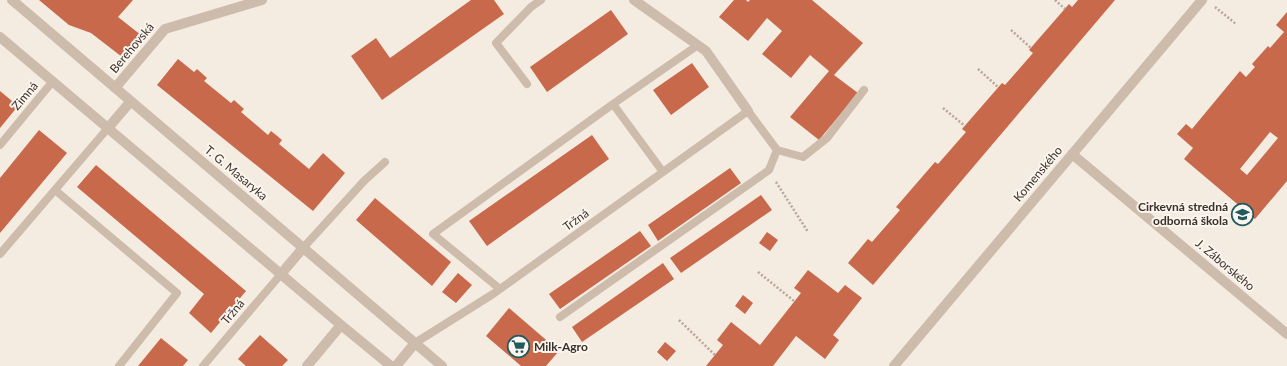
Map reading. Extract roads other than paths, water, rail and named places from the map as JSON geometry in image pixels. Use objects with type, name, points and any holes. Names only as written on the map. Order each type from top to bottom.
[{"type":"street","name":"T. G. Masaryka","points":[[12,0],[442,366]]},
{"type":"street","name":"Berehovská","points":[[115,88],[165,29],[262,0]]},
{"type":"street","points":[[634,0],[706,51],[748,111]]},
{"type":"street","name":"Komenského","points":[[894,366],[1202,0]]},
{"type":"street","points":[[0,37],[390,366]]},
{"type":"street","points":[[108,128],[130,101]]},
{"type":"street","name":"J. Záborského","points":[[1072,154],[1287,334]]},
{"type":"street","points":[[280,274],[303,248]]},
{"type":"street","points":[[307,366],[341,325]]},
{"type":"street","points":[[396,366],[415,343]]},
{"type":"lane","points":[[527,84],[496,43],[531,7],[541,0]]},
{"type":"lane","points":[[500,289],[433,234],[613,104],[698,45]]},
{"type":"lane","name":"Zimná","points":[[0,145],[53,81]]},
{"type":"lane","points":[[748,111],[778,150],[803,157],[827,138],[864,90]]},
{"type":"lane","points":[[613,104],[663,172]]},
{"type":"lane","name":"Tržná","points":[[415,343],[500,289],[748,111]]},
{"type":"lane","points":[[0,254],[108,128]]},
{"type":"lane","points":[[560,317],[769,170],[778,150]]},
{"type":"lane","points":[[303,248],[364,181],[385,162]]},
{"type":"lane","points":[[55,190],[177,293],[119,366]]},
{"type":"lane","name":"Tržná","points":[[203,366],[280,274]]},
{"type":"place","name":"Cirkevná stredná odborná škola","points":[[1243,214]]},
{"type":"place","name":"Milk-Agro","points":[[518,347]]}]
